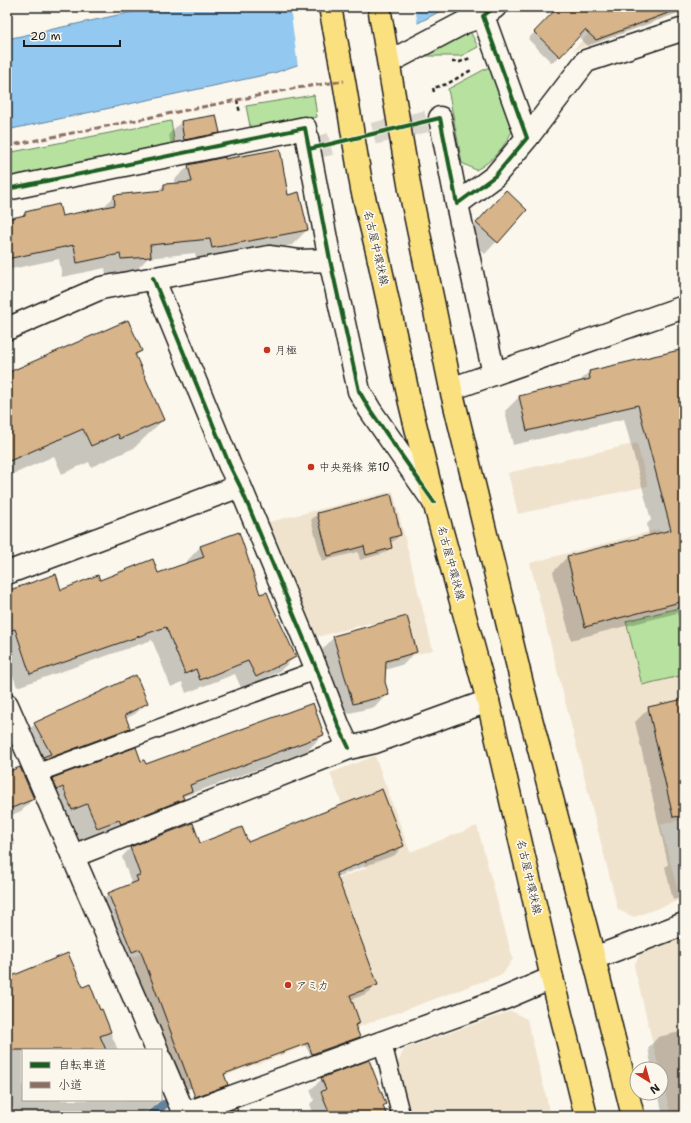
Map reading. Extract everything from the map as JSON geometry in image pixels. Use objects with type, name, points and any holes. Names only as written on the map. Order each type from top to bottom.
[{"type":"main road","name":"名古屋中環状線","points":[[330,7],[362,189],[377,250],[410,403],[434,502],[488,701],[552,978],[586,1116]]},
{"type":"main road","points":[[378,7],[388,57],[410,190],[451,389],[524,692],[594,958],[633,1116]]},
{"type":"street","points":[[388,57],[489,12],[527,138]]},
{"type":"street","points":[[457,204],[495,176],[527,138],[586,61],[684,29]]},
{"type":"street","points":[[440,118],[494,374]]},
{"type":"street","points":[[7,189],[305,128],[330,260],[359,391],[370,410],[434,502]]},
{"type":"street","points":[[7,329],[101,288],[269,257],[299,261],[330,260]]},
{"type":"street","points":[[153,278],[230,466],[240,486],[317,670],[339,727],[350,748]]},
{"type":"street","points":[[451,389],[684,307]]},
{"type":"street","points":[[7,573],[240,486]]},
{"type":"street","points":[[73,856],[350,748],[375,742],[488,701]]},
{"type":"street","points":[[7,705],[157,1049]]},
{"type":"street","points":[[594,958],[684,924]]},
{"type":"street","points":[[162,1062],[183,1115],[505,998],[552,978]]},
{"type":"lane","points":[[37,773],[317,670]]},
{"type":"lane","points":[[382,1042],[401,1116]]},
{"type":"path","points":[[446,62],[460,62],[474,56]]},
{"type":"path","points":[[447,84],[478,65]]},
{"type":"shaded area","points":[[614,7],[684,7],[684,10],[572,51]]},
{"type":"shaded area","points":[[637,443],[648,486],[518,514],[508,473]]},
{"type":"shaded area","points":[[393,491],[433,650],[382,664],[370,623],[317,637],[265,523]]},
{"type":"shaded area","points":[[659,529],[684,629],[684,819],[661,825],[680,900],[634,917],[618,910],[530,563]]},
{"type":"shaded area","points":[[375,756],[410,852],[477,826],[513,959],[503,974],[186,1090],[130,958],[366,868],[330,773]]},
{"type":"shaded area","points":[[684,937],[684,1116],[671,1116],[667,1101],[669,1101],[669,1061],[657,1061],[634,966],[640,954]]},
{"type":"shaded area","points":[[511,1011],[527,1019],[551,1116],[410,1116],[397,1065],[404,1049]]},
{"type":"green space","points":[[469,29],[478,47],[461,56],[421,56]]},
{"type":"green space","points":[[489,67],[495,79],[512,131],[506,142],[497,153],[487,163],[476,170],[462,163],[448,89]]},
{"type":"green space","points":[[314,95],[317,117],[251,131],[246,106]]},
{"type":"green space","points":[[171,121],[175,146],[7,180],[7,153]]},
{"type":"green space","points":[[679,608],[684,629],[684,675],[642,685],[626,621]]},
{"type":"water","points":[[155,7],[448,7],[418,23],[274,73],[7,130],[7,39]]},
{"type":"pier","points":[[290,7],[415,7],[418,26],[298,67]]},
{"type":"building","points":[[558,7],[676,7],[676,10],[596,40],[585,30],[560,57],[534,32]]},
{"type":"building","points":[[216,115],[220,133],[184,140],[181,121]]},
{"type":"building","points":[[280,149],[288,195],[299,192],[308,230],[212,248],[210,239],[150,245],[151,257],[121,259],[120,254],[77,263],[74,245],[7,259],[7,219],[25,215],[25,212],[59,204],[62,216],[115,205],[114,195],[164,190],[164,184],[192,182],[188,165],[225,157],[225,159]]},
{"type":"building","points":[[506,190],[527,210],[498,243],[476,223]]},
{"type":"building","points":[[128,320],[142,351],[135,354],[164,420],[120,439],[118,434],[91,446],[83,429],[7,462],[7,373]]},
{"type":"building","points":[[684,349],[684,601],[585,627],[567,556],[671,530],[638,405],[527,431],[519,396],[590,379],[589,371]]},
{"type":"building","points":[[391,494],[401,535],[390,538],[392,548],[366,555],[364,546],[328,556],[317,513]]},
{"type":"building","points":[[239,532],[260,594],[267,592],[296,657],[256,677],[248,661],[200,680],[196,669],[185,674],[166,627],[30,674],[15,629],[7,632],[7,591],[56,574],[61,590],[98,575],[100,580],[153,559],[158,573],[204,557],[200,546]]},
{"type":"building","points":[[407,616],[417,652],[386,661],[385,682],[389,695],[353,704],[333,636]]},
{"type":"building","points":[[136,675],[148,703],[125,715],[130,728],[44,760],[43,757],[51,754],[34,723]]},
{"type":"building","points":[[684,699],[684,816],[673,817],[648,707]]},
{"type":"building","points":[[313,703],[324,735],[190,785],[192,791],[182,795],[184,799],[121,824],[119,820],[97,828],[87,804],[72,810],[63,787],[57,790],[52,778],[136,747],[141,761],[144,760],[146,764]]},
{"type":"building","points":[[20,767],[34,799],[7,810],[7,772]]},
{"type":"building","points":[[382,789],[404,846],[336,873],[378,985],[350,995],[360,1023],[355,1025],[360,1037],[312,1054],[308,1043],[224,1074],[228,1085],[195,1097],[140,949],[132,952],[108,893],[138,881],[136,876],[140,875],[130,847],[193,823],[200,843],[242,827],[248,842]]},
{"type":"building","points":[[68,953],[83,987],[90,984],[100,1010],[102,1009],[111,1032],[100,1036],[106,1049],[7,1050],[7,978]]},
{"type":"building","points":[[369,1060],[386,1104],[383,1106],[387,1116],[331,1116],[321,1092],[326,1089],[321,1078]]},
{"type":"building","points":[[237,1108],[239,1116],[215,1116]]},
{"type":"waterway","points":[[150,1116],[163,1105]]},
{"type":"tunnel","points":[[309,149],[440,118]]},
{"type":"marked path","points":[[7,146],[297,88],[344,81]]},
{"type":"cycle path","points":[[309,149],[440,118],[457,204],[495,176],[527,138],[483,16],[495,7]]},
{"type":"cycle path","points":[[7,189],[305,128],[330,260],[359,391],[370,410],[434,502]]},
{"type":"cycle path","points":[[153,278],[230,466],[240,486],[349,748]]},
{"type":"place","name":"月極","points":[[267,350]]},
{"type":"place","name":"中央発條 第10","points":[[311,467]]},
{"type":"place","name":"アミカ","points":[[288,985]]}]
